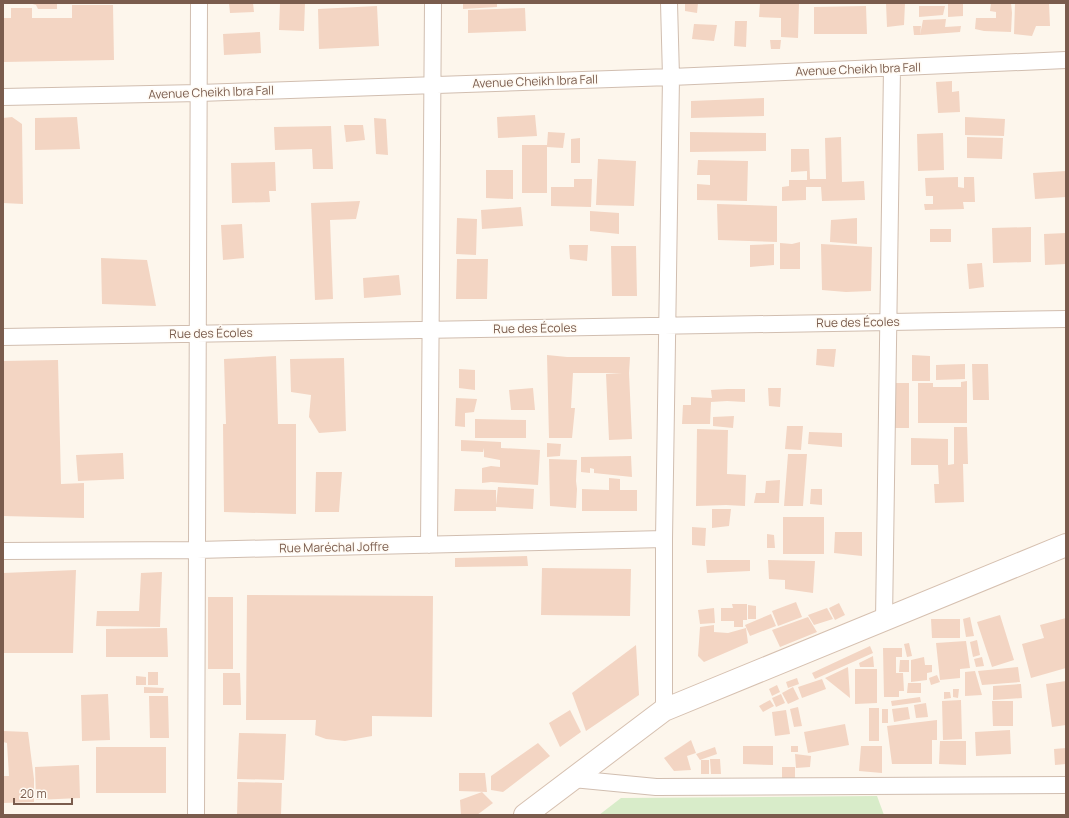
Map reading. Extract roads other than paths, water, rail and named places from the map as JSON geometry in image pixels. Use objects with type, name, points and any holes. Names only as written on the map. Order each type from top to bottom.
[{"type":"street","points":[[196,815],[199,3]]},
{"type":"street","points":[[429,545],[433,3]]},
{"type":"street","points":[[664,710],[664,539],[671,77],[669,3]]},
{"type":"street","name":"Avenue Cheikh Ibra Fall","points":[[3,97],[199,93],[671,77],[1066,60]]},
{"type":"street","points":[[884,620],[892,68]]},
{"type":"street","name":"Rue des Écoles","points":[[3,337],[1066,319]]},
{"type":"street","name":"Rue Maréchal Joffre","points":[[3,551],[196,550],[664,539]]},
{"type":"street","points":[[525,815],[664,710],[1066,545]]},
{"type":"street","points":[[573,779],[656,787],[1066,785]]}]
